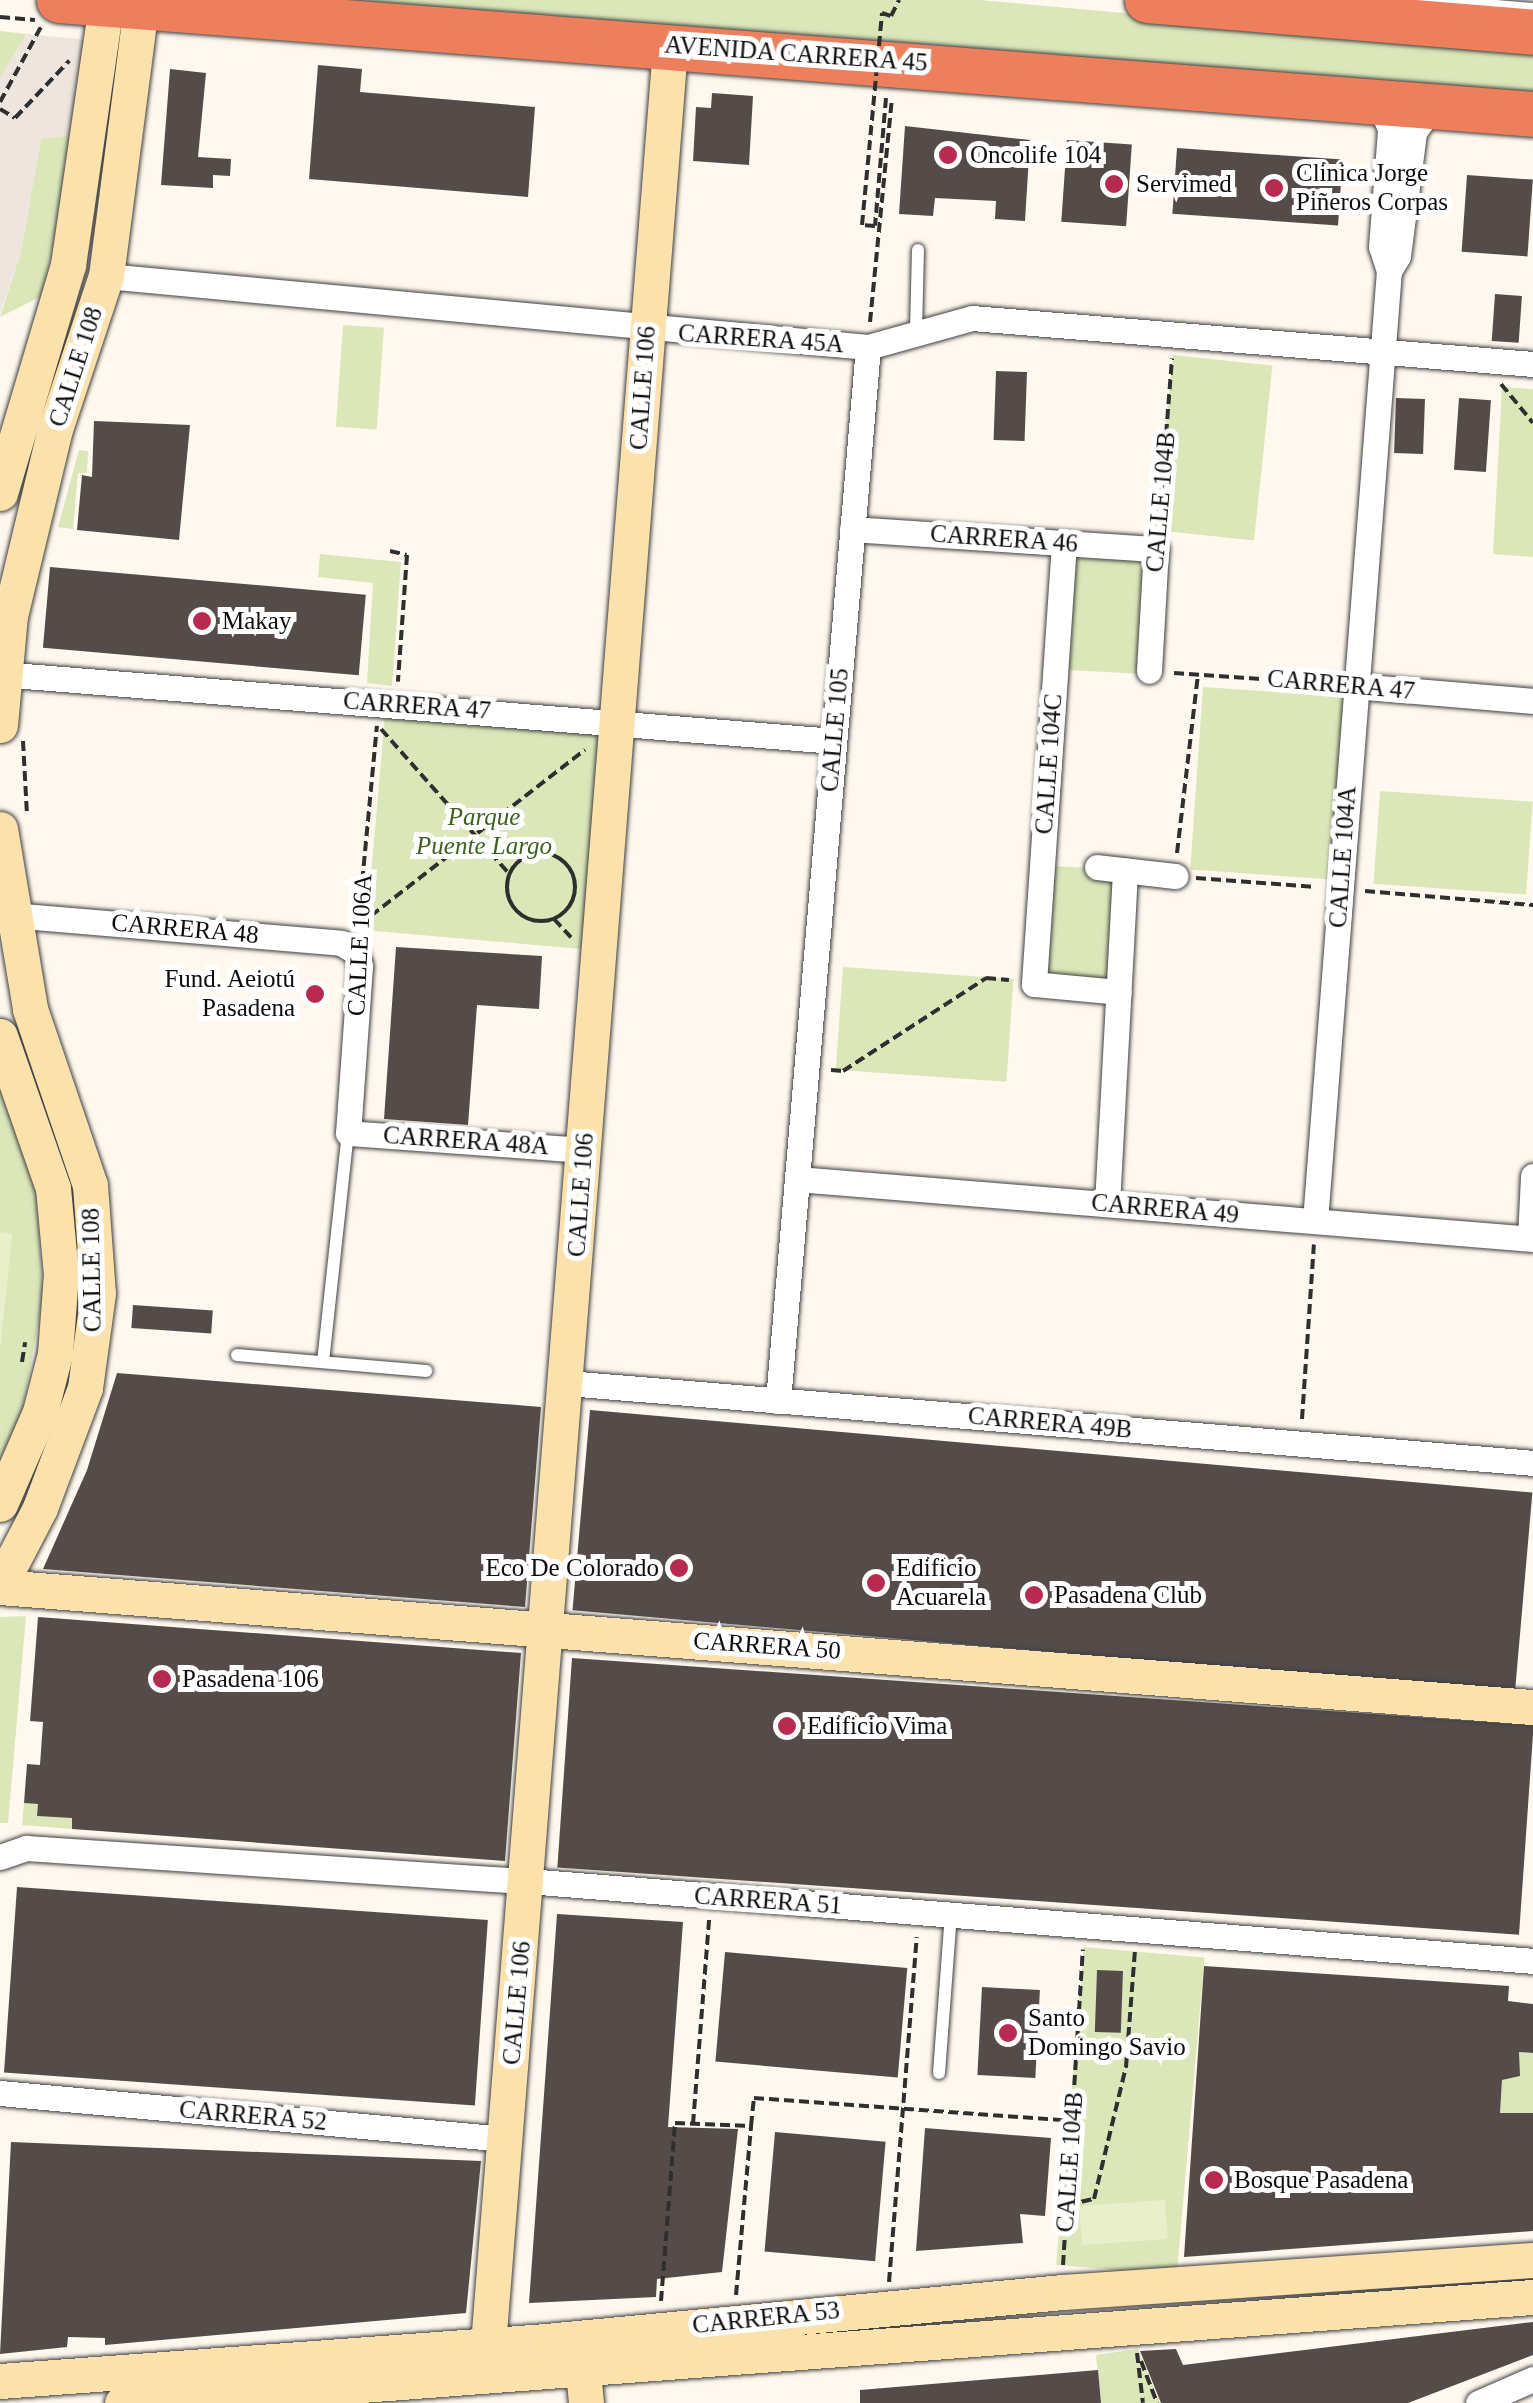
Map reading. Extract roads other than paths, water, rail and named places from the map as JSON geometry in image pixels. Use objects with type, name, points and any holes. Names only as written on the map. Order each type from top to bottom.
[{"type":"highway","points":[[1148,0],[1533,32]]},
{"type":"highway","name":"AVENIDA CARRERA 45","points":[[52,10],[123,5],[670,46],[891,79],[1378,100],[1533,114]]},
{"type":"street","name":"CALLE 108","points":[[12,728],[0,674],[55,429],[106,276],[123,5]]},
{"type":"street","name":"CALLE 108","points":[[0,493],[68,264],[123,5]]},
{"type":"street","name":"CALLE 106","points":[[488,2345],[567,1384],[607,731],[648,331],[670,46]]},
{"type":"street","name":"CALLE 104A","points":[[1315,1220],[1388,271],[1380,247],[1390,129],[1378,100]]},
{"type":"street","name":"CALLE 104A","points":[[1388,271],[1398,256],[1414,132],[1433,105]]},
{"type":"street","name":"CARRERA 45A","points":[[106,276],[648,331],[868,347],[972,318],[1533,364]]},
{"type":"street","name":"CALLE 105","points":[[778,1401],[868,347]]},
{"type":"street","name":"CARRERA 46","points":[[852,529],[1156,549]]},
{"type":"street","name":"CALLE 104C","points":[[1064,543],[1034,984],[1119,992]]},
{"type":"street","name":"CALLE 104B","points":[[1150,671],[1156,549]]},
{"type":"street","name":"CARRERA 47","points":[[0,674],[379,714],[607,731],[834,741]]},
{"type":"street","name":"CARRERA 47","points":[[1356,686],[1533,702]]},
{"type":"street","name":"CALLE 108","points":[[0,1586],[40,1508],[85,1388],[98,1293],[90,1185],[30,1009],[11,914],[14,827]]},
{"type":"street","points":[[1097,867],[1174,876]]},
{"type":"street","points":[[1107,1204],[1125,870]]},
{"type":"street","name":"CARRERA 48","points":[[11,914],[341,942],[356,952]]},
{"type":"street","name":"CALLE 106A","points":[[348,1133],[356,952]]},
{"type":"street","name":"CALLE 108","points":[[0,1036],[53,1188],[61,1274],[55,1354],[40,1412],[0,1504]]},
{"type":"street","name":"CARRERA 48A","points":[[348,1133],[584,1150]]},
{"type":"street","points":[[1531,1238],[1533,1176]]},
{"type":"street","name":"CARRERA 49","points":[[797,1179],[1531,1238]]},
{"type":"street","name":"CARRERA 49B","points":[[567,1384],[1533,1463]]},
{"type":"street","name":"CARRERA 50","points":[[0,1586],[1533,1707]]},
{"type":"street","name":"CARRERA 51","points":[[1,1854],[527,1881],[1533,1961]]},
{"type":"street","name":"CARRERA 52","points":[[0,2093],[505,2139]]},
{"type":"street","name":"CARRERA 53","points":[[0,2382],[488,2345],[570,2370],[984,2298],[1533,2260]]},
{"type":"street","name":"CARRERA 53","points":[[122,2403],[1533,2296]]},
{"type":"street","points":[[1478,2403],[1533,2379]]},
{"type":"lane","points":[[1423,0],[1533,9]]},
{"type":"lane","points":[[916,331],[918,250]]},
{"type":"lane","name":"CALLE 106A","points":[[323,1362],[348,1133]]},
{"type":"lane","points":[[237,1355],[426,1370]]},
{"type":"lane","points":[[939,2073],[951,1915]]},
{"type":"place","name":"Oncolife 104","points":[[948,155]]},
{"type":"place","name":"Servimed","points":[[1114,184]]},
{"type":"place","name":"Clinica Jorge Piñeros Corpas","points":[[1274,188]]},
{"type":"place","name":"Makay","points":[[202,621]]},
{"type":"place","name":"Fund. Aeiotú Pasadena","points":[[315,994]]},
{"type":"place","name":"Eco De Colorado","points":[[679,1568]]},
{"type":"place","name":"Edificio Acuarela","points":[[876,1583]]},
{"type":"place","name":"Pasadena Club","points":[[1034,1595]]},
{"type":"place","name":"Pasadena 106","points":[[162,1679]]},
{"type":"place","name":"Edificio Vima","points":[[787,1726]]},
{"type":"place","name":"Santo Domingo Savio","points":[[1008,2033]]},
{"type":"place","name":"Bosque Pasadena","points":[[1214,2180]]},
{"type":"park label","name":"Parque Puente Largo","points":[[484,832]]}]
